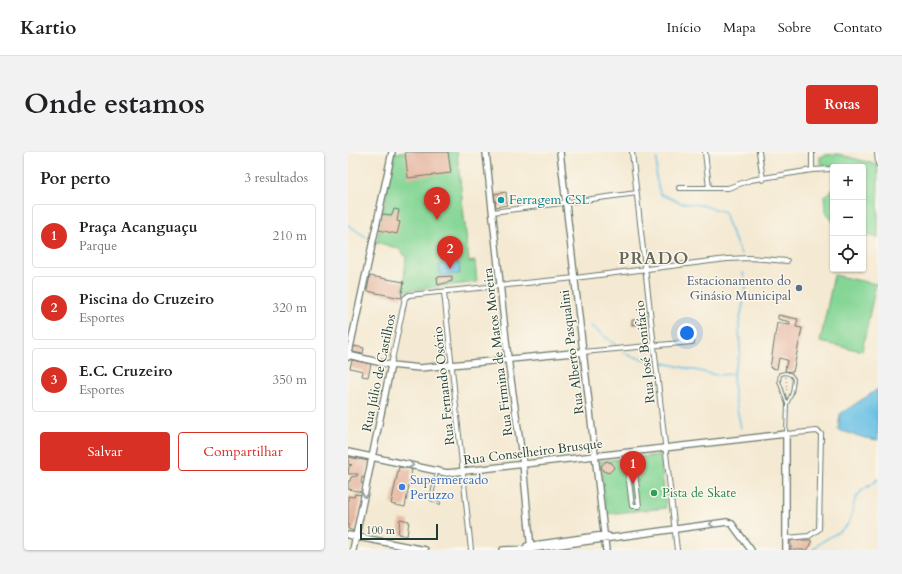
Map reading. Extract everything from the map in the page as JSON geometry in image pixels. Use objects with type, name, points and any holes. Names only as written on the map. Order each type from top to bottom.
[{"type":"street","points":[[392,152],[348,356],[391,365],[420,368],[692,342]]},
{"type":"street","name":"Rua Firmina de Matos Moreira","points":[[486,152],[508,359],[523,464],[529,548]]},
{"type":"street","name":"Rua Alberto Pasqualini","points":[[560,152],[595,456],[606,537],[606,550]]},
{"type":"street","name":"Rua José Bonifácio","points":[[632,152],[676,528],[677,550]]},
{"type":"street","points":[[705,152],[709,188]]},
{"type":"street","points":[[759,152],[763,180]]},
{"type":"street","points":[[812,152],[812,170]]},
{"type":"street","points":[[877,152],[878,164]]},
{"type":"street","points":[[679,188],[728,188],[751,180],[763,180],[812,170],[830,169]]},
{"type":"street","points":[[493,212],[637,193]]},
{"type":"street","points":[[444,292],[750,258],[787,261]]},
{"type":"street","name":"Rua Júlio de Castilhos","points":[[353,550],[391,365],[407,296],[444,292]]},
{"type":"street","name":"Rua Fernando Osório","points":[[444,292],[464,471],[471,550]]},
{"type":"street","name":"Rua Conselheiro Brusque","points":[[348,452],[447,473],[817,431],[822,434],[819,529],[809,536],[787,538]]},
{"type":"street","points":[[786,434],[786,550]]},
{"type":"street","points":[[634,464],[635,477],[638,506],[632,506],[627,465],[634,464]]},
{"type":"street","points":[[628,478],[635,477]]},
{"type":"street","points":[[629,486],[636,486]]},
{"type":"street","points":[[504,550],[729,522],[746,541],[751,550]]},
{"type":"street","points":[[348,535],[401,548],[425,550]]},
{"type":"lane","points":[[786,434],[787,404],[778,377],[780,374],[786,373],[791,375],[794,379],[792,393],[787,404]]},
{"type":"lane","points":[[437,471],[431,499],[439,503]]},
{"type":"path","points":[[786,373],[787,404]]},
{"type":"green space","points":[[457,152],[469,262],[475,261],[477,282],[403,291],[406,257],[399,249],[377,242],[394,153]]},
{"type":"green space","points":[[838,154],[878,165],[878,238],[866,235],[866,164],[830,164],[830,167],[820,163],[820,157]]},
{"type":"green space","points":[[830,191],[830,218],[825,210],[824,196]]},
{"type":"green space","points":[[834,275],[876,284],[862,351],[820,342]]},
{"type":"green space","points":[[660,455],[666,508],[606,514],[600,461]]},
{"type":"water","points":[[459,263],[460,274],[440,276],[439,265]]},
{"type":"water","points":[[878,389],[878,440],[865,438],[838,430],[840,414]]},
{"type":"building","points":[[405,152],[448,152],[451,173],[408,178]]},
{"type":"building","name":"Ferragem CSL","points":[[506,192],[507,205],[496,207],[494,194]]},
{"type":"building","points":[[394,209],[399,210],[397,221],[400,222],[397,234],[379,230],[382,214],[392,215]]},
{"type":"building","points":[[370,276],[404,282],[401,298],[367,291]]},
{"type":"building","points":[[452,276],[452,281],[438,285],[437,277]]},
{"type":"building","points":[[778,315],[798,319],[796,327],[802,328],[793,372],[785,371],[787,360],[779,358],[777,369],[770,368],[777,323],[790,325],[790,322],[778,319]]},
{"type":"building","points":[[642,319],[642,324],[632,325],[632,320]]},
{"type":"building","points":[[354,346],[364,348],[363,354],[353,352]]},
{"type":"building","points":[[352,360],[371,364],[368,377],[362,376],[363,371],[350,368]]},
{"type":"building","points":[[348,457],[369,461],[365,478],[362,477],[361,483],[364,484],[362,492],[348,489],[348,481],[350,481],[351,477],[357,476],[358,474],[348,474],[349,466],[352,465],[348,464]]},
{"type":"building","points":[[606,461],[612,463],[614,468],[609,473],[603,471],[601,466]]},
{"type":"building","name":"Supermercado Peruzzo","points":[[399,467],[412,469],[405,507],[391,504]]},
{"type":"building","points":[[355,494],[362,495],[354,531],[348,529],[348,496],[354,497]]},
{"type":"building","points":[[400,519],[409,521],[407,536],[398,534]]},
{"type":"building","points":[[791,540],[811,540],[811,545],[807,550],[791,550]]},
{"type":"waterway","points":[[657,159],[656,177],[660,194],[681,203],[701,205],[725,212],[727,222],[741,254]]},
{"type":"waterway","points":[[348,225],[366,237]]},
{"type":"waterway","points":[[741,428],[734,394],[733,374],[740,353],[739,324],[746,289],[743,272]]},
{"type":"waterway","points":[[591,326],[616,345]]},
{"type":"waterway","points":[[624,352],[630,356],[652,361]]},
{"type":"waterway","points":[[664,363],[716,375],[732,374]]},
{"type":"waterway","points":[[813,550],[849,523],[857,496],[878,479]]},
{"type":"place","name":"Ferragem CSL","points":[[501,200]]},
{"type":"place","name":"E.C. Cruzeiro","points":[[437,220]]},
{"type":"place","name":"Piscina do Cruzeiro","points":[[450,269]]},
{"type":"place","name":"Estacionamento do Ginásio Municipal","points":[[799,288]]},
{"type":"place","name":"Praça Acanguaçu","points":[[633,484]]},
{"type":"place","name":"Supermercado Peruzzo","points":[[402,487]]},
{"type":"place","name":"Pista de Skate","points":[[654,493]]},
{"type":"district","name":"PRADO","points":[[654,258]]}]
